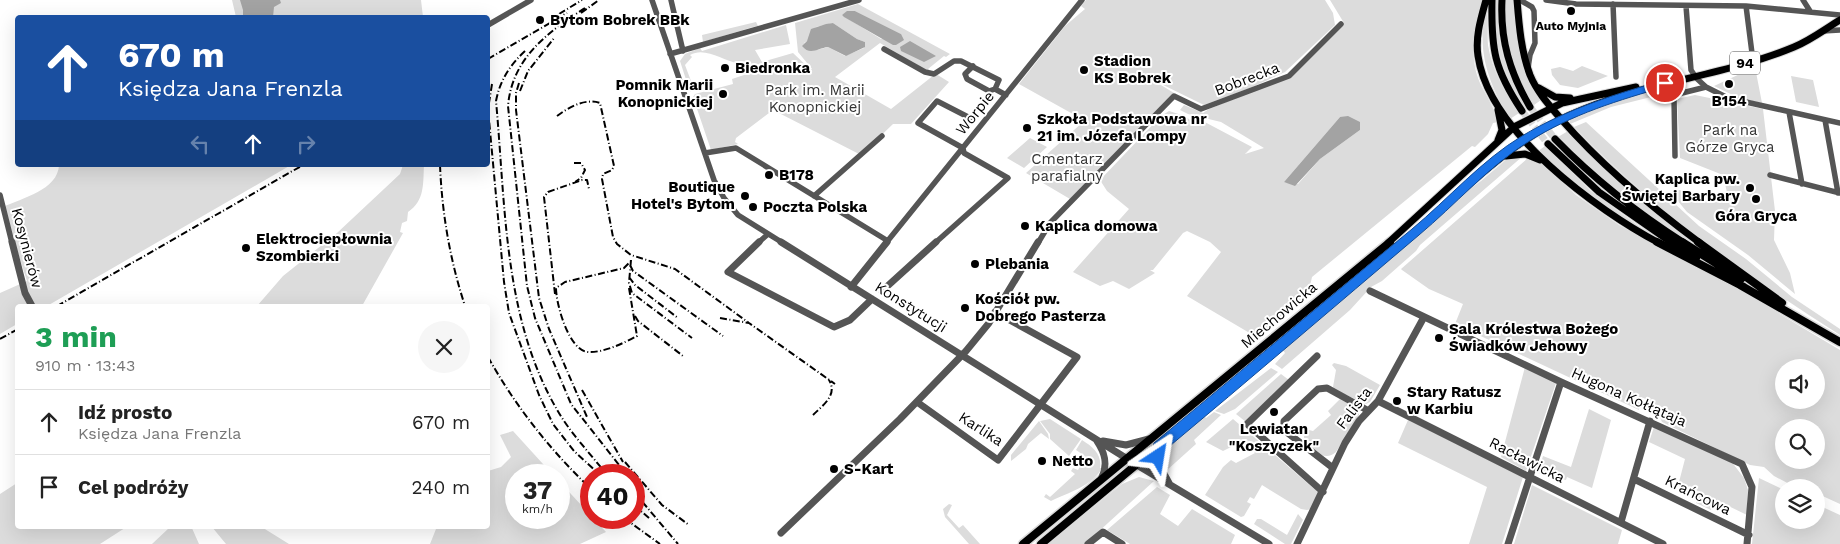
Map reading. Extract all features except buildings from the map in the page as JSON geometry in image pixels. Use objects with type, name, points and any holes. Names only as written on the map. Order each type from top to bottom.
[{"type":"main road","points":[[1486,0],[1479,27],[1478,56],[1482,73],[1501,119],[1502,130],[1500,137],[1491,147]]},
{"type":"main road","points":[[1492,0],[1491,36],[1496,58],[1504,80],[1522,111]]},
{"type":"main road","points":[[1502,0],[1501,30],[1505,53],[1515,80],[1530,107]]},
{"type":"main road","points":[[1519,0],[1524,55],[1528,69],[1535,84],[1561,119],[1606,166],[1642,196],[1782,304],[1822,332]]},
{"type":"main road","name":"94","points":[[1524,140],[1561,119],[1600,102],[1656,85],[1753,61],[1796,46],[1840,20]]},
{"type":"main road","points":[[1535,84],[1544,92],[1555,97],[1577,98]]},
{"type":"main road","name":"94","points":[[1551,108],[1577,98],[1656,85]]},
{"type":"main road","points":[[1496,104],[1514,128],[1546,164],[1583,197],[1627,227],[1744,287]]},
{"type":"main road","name":"Miechowicka","points":[[1023,544],[1408,227],[1461,174],[1514,128],[1551,108]]},
{"type":"main road","points":[[1555,139],[1596,180],[1636,211],[1696,251],[1782,304]]},
{"type":"main road","name":"Miechowicka","points":[[1041,544],[1431,219],[1499,158],[1524,140]]},
{"type":"main road","points":[[1548,144],[1595,190],[1633,219],[1744,287],[1840,342]]},
{"type":"main road","points":[[1499,158],[1514,154],[1525,154],[1546,164]]},
{"type":"street","points":[[490,24],[531,0]]},
{"type":"street","name":"Konstytucji","points":[[652,0],[714,180],[724,198],[738,215],[1137,465],[1270,544]]},
{"type":"street","points":[[671,0],[683,50]]},
{"type":"street","points":[[670,54],[859,0]]},
{"type":"street","name":"Worpie","points":[[851,287],[1082,0]]},
{"type":"street","points":[[1519,0],[1531,2],[1534,11],[1535,43],[1530,55],[1528,69]]},
{"type":"street","points":[[1546,0],[1576,4],[1746,6],[1840,15]]},
{"type":"street","points":[[1803,0],[1810,11]]},
{"type":"street","points":[[1613,4],[1616,77]]},
{"type":"street","points":[[1686,6],[1691,70],[1706,87],[1728,98],[1840,124]]},
{"type":"street","points":[[1746,6],[1753,61]]},
{"type":"street","name":"Bobrecka","points":[[995,312],[1050,223],[1174,96],[1201,109],[1289,76],[1341,24]]},
{"type":"street","points":[[1822,31],[1840,30]]},
{"type":"street","points":[[884,49],[926,72],[934,74],[954,61],[962,61],[999,80],[995,89]]},
{"type":"street","points":[[973,66],[964,74],[967,79],[989,91],[995,89],[1006,95]]},
{"type":"street","points":[[1675,156],[1674,97],[1681,93],[1706,87]]},
{"type":"street","points":[[882,290],[1008,178],[964,154],[963,148],[918,123],[937,101],[972,119]]},
{"type":"street","points":[[1788,112],[1802,184]]},
{"type":"street","points":[[1770,175],[1839,193],[1825,120]]},
{"type":"street","points":[[814,196],[882,136]]},
{"type":"street","points":[[705,153],[736,148],[888,241]]},
{"type":"street","name":"Kosynierów","points":[[0,195],[23,288],[31,304]]},
{"type":"street","points":[[768,234],[728,272],[834,327],[848,322],[872,299]]},
{"type":"street","name":"Hugona Kołłątaja","points":[[1370,291],[1561,382],[1742,464],[1752,487],[1749,535]]},
{"type":"street","points":[[781,533],[917,402],[962,355],[989,323],[995,312]]},
{"type":"street","name":"Karlika","points":[[917,402],[998,460],[1077,357],[995,312]]},
{"type":"street","name":"Falista","points":[[1296,544],[1323,492],[1348,436],[1367,410],[1378,401],[1424,317]]},
{"type":"street","points":[[1317,356],[1247,424],[1323,492]]},
{"type":"street","points":[[1508,544],[1561,382]]},
{"type":"street","points":[[1333,468],[1289,434],[1284,429],[1284,420],[1318,389],[1327,388],[1367,410]]},
{"type":"street","name":"Racławicka","points":[[1378,401],[1663,544]]},
{"type":"street","points":[[1621,522],[1650,421]]},
{"type":"street","points":[[1095,438],[1107,442],[1126,444],[1152,438]]},
{"type":"street","points":[[1095,438],[1107,461],[1106,470],[1097,483]]},
{"type":"street","points":[[1158,448],[1158,462],[1170,484]]},
{"type":"street","name":"Krańcowa","points":[[1634,479],[1749,535]]},
{"type":"street","points":[[1088,544],[1103,532],[1122,544]]},
{"type":"street","points":[[1747,544],[1749,535]]},
{"type":"green space","points":[[232,0],[421,0],[423,15],[236,15]]},
{"type":"green space","name":"Cmentarz parafialny","points":[[1086,0],[1325,0],[1333,13],[1335,25],[1285,72],[1250,88],[1204,105],[1151,79],[1174,93],[1070,199],[1026,173],[1083,122],[1080,118],[1019,84],[1065,26],[1085,9],[1081,6]]},
{"type":"green space","points":[[1330,0],[1482,0],[1475,32],[1474,62],[1480,83],[1493,107],[1498,122],[1493,123],[1488,134],[1475,147],[1472,146],[1312,277],[1308,295],[1258,338],[1187,296],[1221,252],[1210,242],[1187,231],[1183,233],[1153,270],[1150,270],[1155,273],[1129,289],[1113,281],[1100,286],[1073,272],[1129,209],[1107,191],[1100,180],[1161,116],[1169,111],[1185,116],[1194,123],[1199,119],[1252,147],[1245,154],[1264,148],[1221,122],[1188,114],[1180,110],[1184,105],[1203,113],[1292,75],[1344,23]],"holes":[[[1340,117],[1360,130],[1320,159],[1298,184],[1284,182]]]},
{"type":"green space","points":[[1495,0],[1499,0],[1498,29],[1500,43],[1513,83],[1527,108],[1524,110],[1500,58],[1496,33]]},
{"type":"green space","points":[[1506,0],[1513,0],[1521,59],[1526,74],[1541,100],[1534,105],[1525,95],[1513,70],[1507,42]]},
{"type":"green space","name":"Park im. Marii Konopnickiej","points":[[858,4],[950,54],[946,57],[944,56],[928,69],[949,82],[911,124],[893,124],[861,155],[773,110],[736,138],[735,142],[738,144],[711,150],[693,97],[695,94],[733,84],[732,79],[753,72],[751,62],[732,62],[702,52],[690,55],[692,57],[685,65],[694,89],[690,92],[680,61],[685,54],[700,48],[702,51],[786,25],[790,44],[755,50],[762,62],[793,53],[812,69],[798,52],[795,23]],"holes":[[[855,11],[901,34],[881,39],[842,15]],[[833,23],[857,39],[865,42],[864,48],[845,56],[828,47],[817,50],[804,43],[816,27]],[[880,43],[934,75],[891,109],[835,77]]]},
{"type":"green space","points":[[1486,11],[1490,54],[1504,89],[1519,113],[1510,119],[1496,93],[1486,67],[1483,26]]},
{"type":"green space","points":[[756,22],[758,26],[703,42],[702,35]]},
{"type":"green space","points":[[1582,66],[1608,76],[1578,88],[1560,85],[1552,75],[1551,69],[1560,67],[1573,71]]},
{"type":"green space","points":[[1755,67],[1762,103],[1739,98],[1714,86]]},
{"type":"green space","points":[[1791,76],[1813,80],[1819,107],[1796,102]]},
{"type":"green space","points":[[1664,89],[1659,95],[1611,107],[1570,124],[1570,119],[1604,104],[1640,93]]},
{"type":"green space","name":"Park na Górze Gryca","points":[[1695,95],[1763,109],[1775,211],[1774,240],[1790,273],[1795,294],[1748,255],[1687,212],[1673,195],[1679,190],[1729,201],[1723,175],[1680,158],[1677,99]]},
{"type":"green space","points":[[1586,122],[1699,226],[1746,259],[1792,297],[1840,329],[1840,335],[1769,289],[1667,213],[1635,186],[1574,127]]},
{"type":"green space","points":[[1568,131],[1627,188],[1736,273],[1642,211],[1598,177],[1558,137]]},
{"type":"green space","points":[[1030,138],[1047,147],[1024,168],[1007,158]]},
{"type":"green space","points":[[1545,146],[1591,191],[1651,235],[1613,216],[1537,152]]},
{"type":"green space","points":[[1523,156],[1420,245],[1416,251],[1382,281],[1371,287],[1350,310],[1282,369],[1275,364],[1285,353],[1282,349],[1285,345],[1432,223],[1465,192],[1508,158]]},
{"type":"green space","points":[[1529,157],[1540,162],[1576,195],[1619,225],[1733,286],[1840,350],[1840,504],[1825,497],[1825,479],[1780,479],[1764,467],[1750,465],[1662,422],[1653,402],[1641,397],[1639,410],[1455,324],[1463,304],[1429,289],[1401,269]]},
{"type":"green space","points":[[59,167],[288,167],[50,304],[15,304],[15,325],[0,334],[0,293],[27,281],[3,207],[38,192],[46,187],[57,174]]},
{"type":"green space","points":[[402,167],[424,167],[422,191],[418,203],[408,212],[407,221],[402,223],[400,232],[403,233],[363,304],[259,304],[283,276],[337,233],[400,174]]},
{"type":"green space","points":[[1334,363],[1346,366],[1380,385],[1370,402],[1366,404],[1335,390],[1333,387],[1336,370],[1332,365]]},
{"type":"green space","points":[[1525,367],[1556,383],[1526,471],[1501,457]]},
{"type":"green space","points":[[1271,368],[1278,372],[1235,409],[1224,414],[1215,411]]},
{"type":"green space","points":[[1281,374],[1289,380],[1246,422],[1236,414]]},
{"type":"green space","points":[[1340,399],[1358,408],[1359,415],[1336,452],[1327,456],[1319,454],[1304,441],[1304,436],[1309,430],[1313,431],[1331,415],[1328,411]]},
{"type":"green space","points":[[1589,409],[1611,420],[1592,488],[1567,477],[1566,480],[1538,473],[1543,456],[1571,467]]},
{"type":"green space","points":[[1214,412],[1221,415],[1194,440],[1196,444],[1166,471],[1162,462],[1164,448],[1203,415],[1206,418]]},
{"type":"green space","points":[[1050,419],[1081,439],[1069,456],[1050,439],[1050,434],[1040,421]]},
{"type":"green space","points":[[1233,419],[1319,493],[1311,509],[1301,509],[1262,485],[1254,499],[1250,497],[1247,502],[1251,504],[1244,516],[1241,517],[1205,495],[1223,467],[1231,460],[1236,463],[1255,453],[1245,440],[1223,451],[1206,442]]},
{"type":"green space","points":[[1408,420],[1523,477],[1502,544],[1469,544],[1487,487],[1398,443]]},
{"type":"green space","points":[[1039,421],[1048,434],[1049,439],[1041,433],[1011,461],[1011,455]]},
{"type":"green space","points":[[1654,427],[1731,461],[1744,478],[1748,490],[1747,515],[1714,499],[1711,510],[1696,503],[1699,492],[1679,482],[1685,459],[1649,442]]},
{"type":"green space","points":[[513,431],[543,464],[505,464],[505,529],[570,529],[570,493],[580,504],[580,529],[603,529],[606,532],[580,544],[430,544],[436,529],[490,529],[490,470],[501,467],[511,457],[500,435]]},
{"type":"green space","points":[[1082,440],[1093,448],[1100,459],[1100,468],[1102,468],[1098,474],[1086,484],[1051,501],[1044,497],[1046,494],[1050,497],[1075,474],[1071,471],[1073,468],[1078,470],[1085,456],[1076,450]]},
{"type":"green space","points":[[1139,477],[1154,481],[1085,544],[1048,544],[1122,484]]},
{"type":"green space","points":[[1759,478],[1775,486],[1775,529],[1825,529],[1825,508],[1840,515],[1840,544],[1752,544]]},
{"type":"green space","points":[[15,484],[15,529],[123,529],[100,544],[0,544],[0,494]]},
{"type":"green space","points":[[1532,485],[1622,530],[1618,544],[1514,544]]},
{"type":"green space","points":[[1157,487],[1170,495],[1160,514],[1178,526],[1192,509],[1235,535],[1231,544],[1130,544],[1107,530]]},
{"type":"green space","points":[[949,504],[952,505],[947,515],[959,528],[963,525],[980,544],[969,544],[945,517],[943,509]]},
{"type":"green space","points":[[1298,514],[1303,520],[1291,544],[1285,544],[1254,524],[1257,519],[1261,519],[1287,535]]},
{"type":"green space","points":[[168,529],[192,529],[199,544],[152,544]]},
{"type":"green space","points":[[214,529],[265,529],[289,544],[226,544]]},
{"type":"shaded area","points":[[240,0],[280,0],[281,3],[274,7],[273,15],[243,15]]},
{"type":"shaded area","points":[[847,11],[855,11],[901,34],[904,40],[893,45],[844,17],[842,15]]},
{"type":"shaded area","points":[[833,23],[857,39],[865,42],[865,47],[846,56],[828,47],[808,51],[802,46],[807,41],[811,29]]},
{"type":"shaded area","points":[[910,41],[936,56],[924,62],[901,51],[900,47]]},
{"type":"shaded area","points":[[1348,116],[1360,122],[1360,130],[1320,159],[1295,186],[1284,182],[1340,117]]},
{"type":"tunnel","points":[[1530,107],[1555,139]]},
{"type":"tunnel","points":[[1522,111],[1548,144]]},
{"type":"railway","points":[[559,14],[582,0]]},
{"type":"railway","points":[[581,13],[599,0]]},
{"type":"railway","points":[[585,8],[545,37],[524,60],[511,89],[508,106],[527,286],[535,318],[571,404],[618,464]]},
{"type":"railway","points":[[490,58],[567,13]]},
{"type":"railway","points":[[520,91],[528,71],[555,37]]},
{"type":"railway","points":[[525,51],[506,73],[496,101],[506,225],[518,307],[529,347],[544,385],[564,421],[598,464]]},
{"type":"railway","points":[[519,83],[516,93],[516,110],[539,298],[549,329],[587,417]]},
{"type":"railway","points":[[490,96],[492,84]]},
{"type":"railway","points":[[557,116],[567,109],[583,103],[600,103],[614,166],[612,170],[603,174],[602,179],[613,237],[617,244],[631,255],[675,269],[749,323]]},
{"type":"railway","points":[[490,131],[504,282],[509,313],[539,395],[553,424],[574,451],[588,464]]},
{"type":"railway","points":[[574,163],[581,163],[585,170],[581,178],[575,182]]},
{"type":"railway","points":[[60,304],[300,167]]},
{"type":"railway","points":[[440,167],[448,237],[464,304]]},
{"type":"railway","points":[[555,294],[544,197],[548,192],[582,180],[587,180],[589,189]]},
{"type":"railway","points":[[629,288],[637,336],[600,351],[588,352],[581,350],[575,344],[565,326],[558,305],[556,288],[565,282],[624,268],[631,261]]},
{"type":"railway","points":[[630,266],[631,261]]},
{"type":"railway","points":[[629,278],[630,266]]},
{"type":"railway","points":[[630,266],[633,271],[723,336]]},
{"type":"railway","points":[[629,278],[635,285],[678,318]]},
{"type":"railway","points":[[629,278],[632,293],[692,338]]},
{"type":"railway","points":[[635,316],[638,321],[683,356]]},
{"type":"railway","points":[[720,318],[749,323]]},
{"type":"railway","points":[[749,323],[835,384]]},
{"type":"railway","points":[[0,339],[15,331]]},
{"type":"railway","points":[[490,360],[510,393],[535,427],[580,478]]},
{"type":"railway","points":[[813,415],[831,395],[832,390],[829,380]]},
{"type":"railway","points":[[582,390],[623,462]]},
{"type":"railway","points":[[625,462],[662,505],[689,525]]},
{"type":"railway","points":[[645,505],[678,544]]},
{"type":"railway","points":[[645,515],[649,518]]},
{"type":"railway","points":[[639,529],[660,544]]},
{"type":"place","name":"Auto Myjnia","points":[[1571,11]]},
{"type":"place","name":"Bytom Bobrek BBk","points":[[540,20]]},
{"type":"place","name":"Biedronka","points":[[725,68]]},
{"type":"place","name":"Stadion KS Bobrek","points":[[1084,70]]},
{"type":"place","name":"B154","points":[[1729,84]]},
{"type":"place","name":"Pomnik Marii Konopnickiej","points":[[723,94]]},
{"type":"place","name":"Szkoła Podstawowa nr 21 im. Józefa Lompy","points":[[1027,128]]},
{"type":"place","name":"B178","points":[[769,175]]},
{"type":"place","name":"Kaplica pw. Świętej Barbary","points":[[1750,188]]},
{"type":"place","name":"Boutique Hotel's Bytom","points":[[745,196]]},
{"type":"place","name":"Góra Gryca","points":[[1756,199]]},
{"type":"place","name":"Poczta Polska","points":[[753,207]]},
{"type":"place","name":"Kaplica domowa","points":[[1025,226]]},
{"type":"place","name":"Elektrociepłownia Szombierki","points":[[246,248]]},
{"type":"place","name":"Plebania","points":[[975,264]]},
{"type":"place","name":"Kościół pw. Dobrego Pasterza","points":[[965,308]]},
{"type":"place","name":"Sala Królestwa Bożego Świadków Jehowy","points":[[1439,338]]},
{"type":"place","name":"Stary Ratusz w Karbiu","points":[[1397,401]]},
{"type":"place","name":"Lewiatan \"Koszyczek\"","points":[[1274,412]]},
{"type":"place","name":"Netto","points":[[1042,461]]},
{"type":"place","name":"S-Kart","points":[[834,469]]},
{"type":"route","points":[[1158,457],[1158,448],[1431,219],[1499,158],[1542,128],[1561,119],[1600,102],[1665,83]]}]
